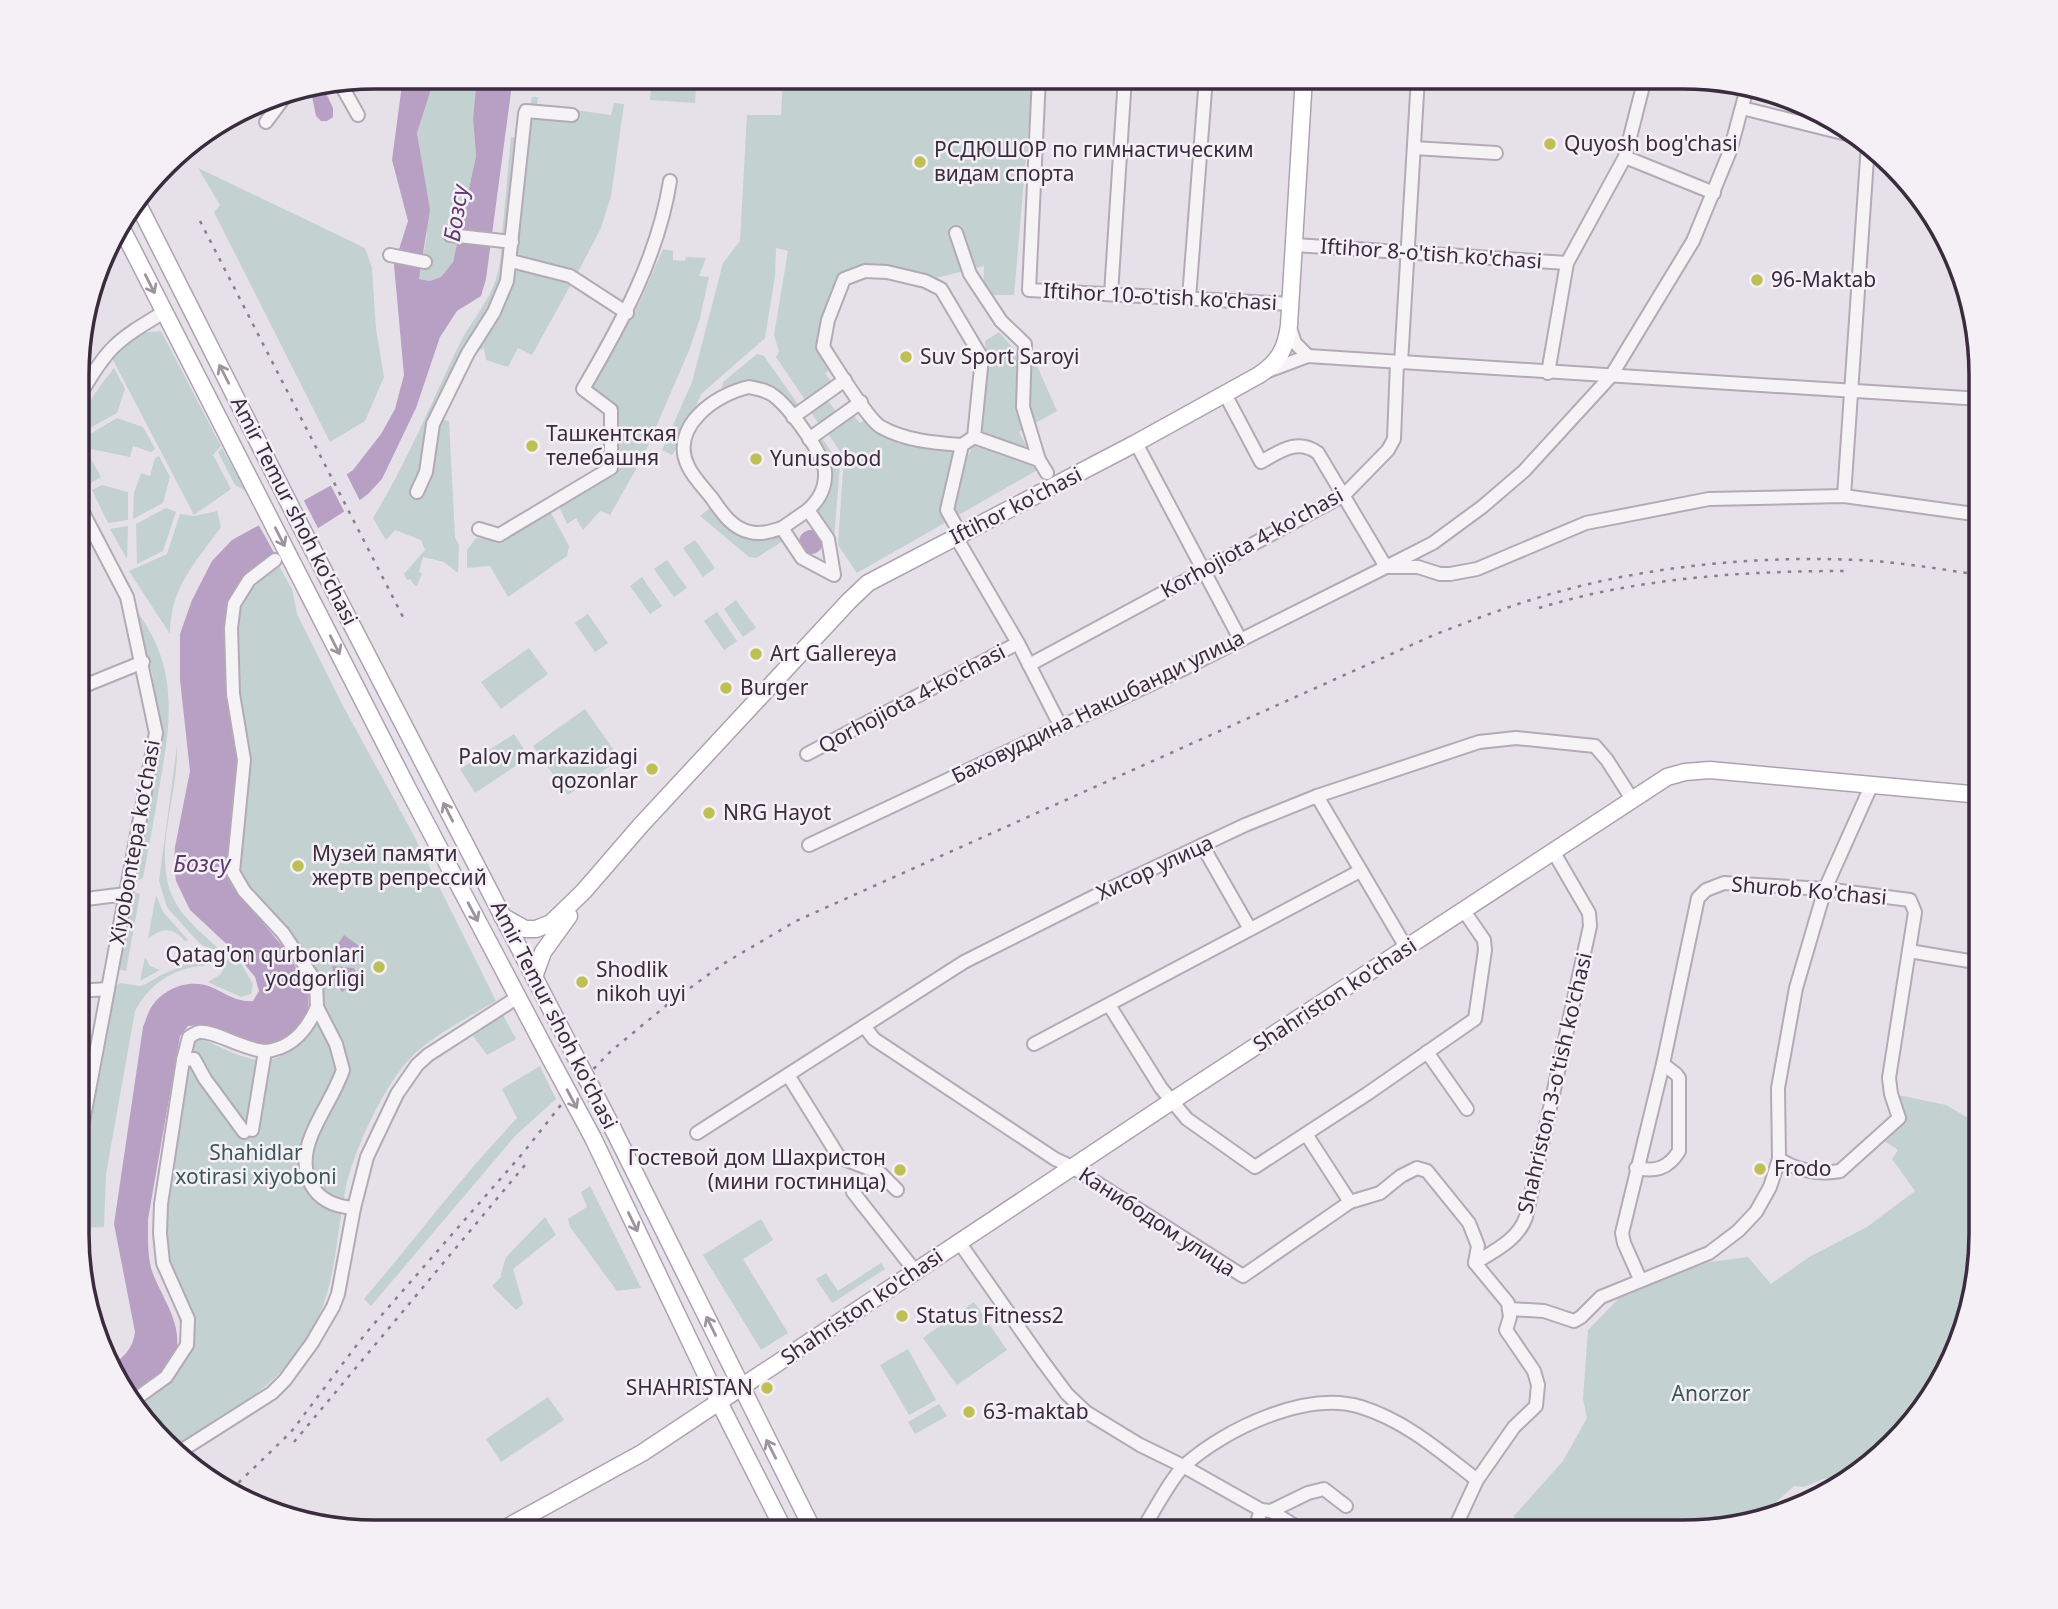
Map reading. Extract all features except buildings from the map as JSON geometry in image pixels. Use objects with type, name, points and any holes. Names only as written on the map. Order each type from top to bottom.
[{"type":"main road","name":"Iftihor ko'chasi","points":[[502,916],[520,928],[540,928],[551,923],[584,891],[641,825],[861,589],[884,574],[1136,443],[1259,375],[1275,362],[1281,354],[1289,325],[1303,89]]},
{"type":"main road","name":"Amir Temur shoh ko'chasi","points":[[141,210],[325,573],[613,1129],[808,1520]]},
{"type":"main road","name":"Amir Temur shoh ko'chasi","points":[[125,238],[407,787],[593,1138],[778,1520]]},
{"type":"main road","name":"Shahriston ko'chasi","points":[[521,1520],[608,1474],[741,1388],[911,1266],[959,1242],[1632,799],[1668,778],[1691,771],[1730,772],[1969,794]]},
{"type":"main road","name":"Iftihor ko'chasi","points":[[534,977],[543,952],[584,891]]},
{"type":"main road","points":[[768,1501],[791,1487]]},
{"type":"street","name":"Iftihor 10-o'tish ko'chasi","points":[[1038,89],[1029,290],[1291,304]]},
{"type":"street","points":[[1111,294],[1124,89]]},
{"type":"street","points":[[1189,298],[1205,89]]},
{"type":"street","name":"Korhojiota 4-ko'chasi","points":[[1029,665],[1343,495],[1384,454],[1394,439],[1417,89]]},
{"type":"street","points":[[1548,373],[1567,263],[1625,157],[1642,89]]},
{"type":"street","points":[[345,91],[358,115]]},
{"type":"street","name":"Баховуддина Накшбанди улица","points":[[809,845],[1061,727],[1386,568],[1433,542],[1482,508],[1524,471],[1611,376],[1681,264],[1714,193],[1730,151],[1745,96]]},
{"type":"street","points":[[266,122],[278,106]]},
{"type":"street","points":[[1742,108],[1829,129]]},
{"type":"street","points":[[417,492],[426,472],[433,424],[468,353],[502,296],[511,261],[526,111],[572,115]]},
{"type":"street","points":[[1414,148],[1496,153]]},
{"type":"street","points":[[1625,157],[1714,193]]},
{"type":"street","points":[[1844,496],[1867,157]]},
{"type":"street","points":[[479,529],[499,535],[611,468],[611,410],[583,389],[627,313],[659,232],[670,181]]},
{"type":"street","points":[[956,233],[970,274],[1001,321],[1025,344],[1023,407],[1039,460],[1047,473]]},
{"type":"street","points":[[450,235],[512,242]]},
{"type":"street","name":"Iftihor 8-o'tish ko'chasi","points":[[1295,245],[1567,263]]},
{"type":"street","points":[[390,254],[425,262]]},
{"type":"street","points":[[511,261],[570,276],[627,313]]},
{"type":"street","points":[[865,271],[887,272],[925,281],[941,289],[982,358],[974,437],[962,445],[922,442],[879,427],[845,380],[823,347],[828,320],[844,279],[865,271]]},
{"type":"street","points":[[89,382],[110,349],[127,334],[164,312]]},
{"type":"street","points":[[1289,325],[1295,343],[1308,356]]},
{"type":"street","points":[[1259,375],[1308,356],[1969,398]]},
{"type":"street","points":[[793,417],[845,380]]},
{"type":"street","points":[[749,387],[771,393],[781,401],[809,439],[821,458],[825,471],[819,499],[782,528],[769,532],[748,532],[731,523],[688,466],[684,453],[691,424],[701,411],[737,389],[749,387]]},
{"type":"street","points":[[1225,394],[1261,462],[1284,449],[1305,445],[1323,458],[1386,568],[1418,567],[1450,574],[1477,569],[1586,523],[1709,499],[1844,496],[1969,513]]},
{"type":"street","points":[[809,439],[861,402]]},
{"type":"street","points":[[974,437],[1039,460]]},
{"type":"street","points":[[1136,443],[1240,639]]},
{"type":"street","points":[[962,445],[947,510],[958,536],[1061,727]]},
{"type":"street","points":[[782,528],[803,558],[834,575],[828,539],[808,510]]},
{"type":"street","name":"Xiyobontepa koʻchasi","points":[[89,531],[127,597],[156,733],[89,1090]]},
{"type":"street","points":[[275,561],[249,580],[234,604],[231,628],[233,694],[244,760],[233,872],[244,891],[283,933],[316,982],[317,1007],[336,1044],[343,1070],[312,1135],[308,1147],[307,1171],[310,1182],[322,1199],[354,1208]]},
{"type":"street","name":"Qorhojiota 4-ko'chasi","points":[[807,754],[1018,643]]},
{"type":"street","points":[[89,684],[142,662]]},
{"type":"street","name":"Хисор улица","points":[[697,1133],[964,962],[1202,845],[1317,796],[1479,742],[1516,738],[1595,746],[1632,799]]},
{"type":"street","points":[[1510,1309],[1544,1311],[1574,1321],[1601,1297],[1709,1253],[1725,1243],[1756,1212],[1764,1200],[1779,1159],[1779,1088],[1796,988],[1825,889],[1872,784]]},
{"type":"street","points":[[1317,796],[1407,948]]},
{"type":"street","points":[[1202,845],[1250,929]]},
{"type":"street","name":"Shahriston 3-o'tish ko'chasi","points":[[1475,1263],[1505,1244],[1522,1227],[1526,1217],[1590,926],[1589,913],[1553,851]]},
{"type":"street","points":[[1034,1044],[1360,871]]},
{"type":"street","name":"Shurob Ko'chasi","points":[[1640,1279],[1622,1233],[1663,1064],[1698,898],[1706,890],[1724,883],[1825,889],[1910,900],[1915,912],[1889,1078],[1899,1118],[1840,1171],[1808,1172],[1792,1168],[1779,1159]]},
{"type":"street","points":[[89,899],[126,894]]},
{"type":"street","points":[[1109,1005],[1161,1088],[1187,1119],[1255,1167],[1475,1019],[1485,950],[1484,940],[1464,911]]},
{"type":"street","points":[[1909,951],[1969,961]]},
{"type":"street","points":[[89,990],[108,989]]},
{"type":"street","points":[[186,1448],[272,1392],[304,1355],[338,1294],[364,1166],[397,1094],[417,1065],[428,1055],[518,997]]},
{"type":"street","points":[[139,1396],[166,1377],[187,1345],[188,1319],[163,1263],[160,1233],[161,1204],[183,1060],[189,1037],[200,1031],[214,1034],[247,1049],[265,1052],[282,1048],[299,1036],[317,1007]]},
{"type":"street","name":"Канибодом улица","points":[[864,1026],[874,1039],[1055,1159],[1072,1167],[1243,1276],[1350,1202]]},
{"type":"street","points":[[183,1060],[194,1059],[205,1079],[248,1131],[265,1052]]},
{"type":"street","points":[[1427,1052],[1467,1109]]},
{"type":"street","points":[[1636,1168],[1652,1171],[1664,1167],[1673,1161],[1679,1152],[1679,1078],[1663,1064]]},
{"type":"street","points":[[788,1075],[839,1157],[880,1173],[897,1190]]},
{"type":"street","points":[[1306,1134],[1350,1202],[1380,1193],[1418,1168],[1427,1171],[1469,1223],[1478,1246],[1475,1263],[1504,1297],[1510,1309],[1506,1331],[1534,1371],[1538,1385],[1536,1406],[1514,1427],[1477,1480],[1459,1520]]},
{"type":"street","points":[[853,1192],[911,1266]]},
{"type":"street","points":[[959,1242],[1067,1394],[1086,1412],[1140,1445],[1284,1520]]},
{"type":"street","points":[[1149,1520],[1183,1466],[1223,1438],[1289,1409],[1334,1402],[1359,1406],[1394,1420],[1477,1480]]},
{"type":"street","points":[[1261,1520],[1266,1510],[1324,1489],[1346,1506]]},
{"type":"green space","points":[[431,89],[476,89],[473,118],[476,156],[453,262],[441,277],[430,281],[419,279],[427,235],[423,171],[417,133]]},
{"type":"green space","points":[[651,89],[696,89],[695,103],[650,100]]},
{"type":"green space","points":[[782,89],[1032,89],[1014,295],[983,295],[984,266],[936,278],[883,269],[883,264],[858,268],[824,323],[833,368],[825,373],[831,381],[823,386],[825,390],[807,403],[776,357],[779,352],[774,335],[788,251],[776,248],[775,276],[765,338],[701,394],[683,439],[672,455],[662,450],[692,382],[723,263],[740,241],[747,115],[781,115]]},
{"type":"green space","points":[[532,97],[538,97],[537,105],[611,115],[614,103],[624,104],[611,196],[601,228],[577,274],[523,258],[516,252],[514,244]]},
{"type":"green space","points":[[511,137],[518,138],[508,235],[502,235]]},
{"type":"green space","points":[[198,168],[365,248],[372,268],[376,329],[384,377],[365,421],[330,442],[214,212],[220,205]]},
{"type":"green space","points":[[501,242],[508,245],[502,287],[434,418],[449,421],[455,537],[459,545],[458,573],[444,562],[423,557],[419,572],[422,573],[415,586],[404,574],[425,550],[421,540],[395,530],[386,540],[373,518],[407,456],[457,349],[493,287],[500,260]]},
{"type":"green space","points":[[663,249],[673,251],[673,260],[685,261],[686,257],[706,258],[699,276],[709,277],[700,318],[644,455],[610,515],[600,511],[583,530],[576,518],[567,524],[560,508],[561,503],[617,465],[614,405],[591,390],[638,306]]},
{"type":"green space","points":[[515,268],[573,281],[532,355],[518,348],[508,367],[486,360],[484,348],[467,357]]},
{"type":"green space","points":[[161,331],[221,446],[213,455],[231,489],[194,515],[111,356],[138,333]]},
{"type":"green space","points":[[999,332],[1021,357],[1031,352],[1057,411],[1019,432],[1039,469],[857,573],[838,545],[844,457],[826,431],[843,418],[847,421],[854,416],[860,423],[868,418],[934,448],[969,454],[973,443],[984,435],[981,433],[985,341]]},
{"type":"green space","points":[[757,354],[764,356],[800,407],[796,410],[779,391],[764,383],[746,383],[722,388],[723,382]]},
{"type":"green space","points":[[114,368],[125,389],[117,413],[89,428],[89,403]]},
{"type":"green space","points":[[827,399],[837,413],[820,425],[810,411]]},
{"type":"green space","points":[[117,418],[143,427],[155,449],[151,452],[133,446],[130,457],[91,449],[89,435]]},
{"type":"green space","points":[[820,435],[840,465],[834,539],[812,510],[828,485],[813,442]]},
{"type":"green space","points":[[222,448],[247,492],[235,485],[218,452]]},
{"type":"green space","points":[[89,455],[101,477],[89,484]]},
{"type":"green space","points":[[159,456],[170,477],[163,503],[133,519],[134,493],[141,473],[150,476],[155,458]]},
{"type":"green space","points":[[102,485],[128,492],[128,520],[108,523],[92,490]]},
{"type":"green space","points":[[714,505],[730,524],[782,531],[783,541],[756,558],[749,557],[700,516]]},
{"type":"green space","points":[[166,508],[176,512],[163,551],[137,564],[136,524]]},
{"type":"green space","points":[[217,511],[221,527],[186,576],[174,602],[170,634],[129,571],[167,554],[180,514],[194,516]]},
{"type":"green space","points":[[550,511],[569,546],[567,556],[508,597],[490,566],[467,568],[467,550],[476,538],[491,539]]},
{"type":"green space","points":[[128,526],[127,559],[110,529]]},
{"type":"green space","points":[[695,540],[715,568],[703,577],[683,548]]},
{"type":"green space","points":[[667,560],[687,588],[674,597],[654,569]]},
{"type":"green space","name":"Shahidlar xotirasi xiyoboni","points":[[278,564],[292,589],[297,614],[342,704],[412,832],[496,1001],[420,1049],[396,1076],[384,1095],[355,1157],[345,1192],[327,1294],[302,1347],[270,1382],[252,1397],[182,1445],[136,1391],[188,1348],[162,1267],[165,1152],[195,1036],[246,1057],[274,1059],[287,1052],[300,1039],[314,1019],[312,990],[283,940],[236,873],[239,717],[236,628],[240,605],[245,596]]},
{"type":"green space","points":[[642,577],[662,606],[650,614],[630,586]]},
{"type":"green space","points":[[736,600],[756,628],[743,637],[724,609]]},
{"type":"green space","points":[[135,609],[159,651],[165,671],[169,714],[154,818],[143,878],[139,880],[136,877],[162,737],[152,673]]},
{"type":"green space","points":[[717,612],[737,641],[724,650],[704,621]]},
{"type":"green space","points":[[588,614],[608,643],[595,652],[575,623]]},
{"type":"green space","points":[[529,648],[548,674],[501,709],[481,682]]},
{"type":"green space","points":[[585,709],[620,759],[568,795],[533,746]]},
{"type":"green space","points":[[514,734],[529,757],[475,793],[460,769]]},
{"type":"green space","points":[[177,746],[165,849],[169,889],[182,913],[220,950],[207,948],[199,943],[173,914],[167,907],[159,881]]},
{"type":"green space","points":[[133,892],[140,894],[126,971],[118,969]]},
{"type":"green space","points":[[156,895],[163,912],[188,940],[185,941],[176,933],[167,930],[148,939]]},
{"type":"green space","points":[[145,957],[150,966],[160,970],[140,981]]},
{"type":"green space","points":[[188,957],[220,959],[209,965],[193,967],[164,978],[151,989],[135,1011],[106,1174],[104,1227],[89,1228],[89,1133],[116,986],[120,983],[140,986],[182,966]]},
{"type":"green space","points":[[228,959],[240,962],[253,984],[251,994],[241,997],[208,982],[221,974]]},
{"type":"green space","points":[[503,1015],[516,1039],[487,1055],[473,1036]]},
{"type":"green space","points":[[540,1066],[556,1099],[515,1136],[371,1306],[364,1299],[458,1184],[517,1118],[502,1089]]},
{"type":"green space","name":"Anorzor","points":[[1898,1095],[1946,1105],[1969,1119],[1968,1252],[1959,1308],[1947,1343],[1921,1393],[1885,1436],[1842,1472],[1804,1487],[1794,1486],[1771,1506],[1757,1510],[1683,1520],[1516,1520],[1514,1516],[1563,1461],[1587,1418],[1583,1399],[1588,1330],[1627,1290],[1710,1262],[1748,1257],[1771,1284],[1809,1257],[1867,1227],[1915,1191],[1892,1159],[1898,1150],[1883,1140],[1906,1115]]},
{"type":"green space","points":[[590,1186],[641,1288],[617,1291],[570,1227],[568,1219],[587,1207],[581,1192]]},
{"type":"green space","points":[[545,1217],[556,1235],[513,1269],[523,1304],[516,1310],[492,1286],[502,1276],[506,1257]]},
{"type":"green space","points":[[761,1219],[773,1240],[743,1259],[788,1333],[761,1350],[703,1255]]},
{"type":"green space","points":[[881,1263],[885,1269],[832,1303],[816,1279],[826,1273],[838,1291]]},
{"type":"green space","points":[[974,1302],[1007,1350],[957,1385],[923,1338]]},
{"type":"green space","points":[[908,1349],[936,1400],[909,1415],[880,1365]]},
{"type":"green space","points":[[548,1397],[564,1420],[501,1462],[486,1439]]},
{"type":"green space","points":[[939,1404],[947,1416],[915,1434],[908,1422]]},
{"type":"water","name":"Бозсу","points":[[401,89],[431,89],[417,133],[430,210],[419,279],[430,281],[441,277],[453,262],[476,156],[473,118],[476,89],[511,89],[486,279],[481,296],[457,311],[440,337],[416,408],[382,479],[368,494],[345,511],[273,557],[231,604],[239,754],[228,876],[232,886],[283,947],[300,974],[309,990],[308,1013],[302,1025],[286,1041],[263,1047],[234,1040],[206,1025],[188,1026],[180,1036],[148,1219],[151,1268],[174,1321],[177,1346],[174,1358],[163,1374],[136,1392],[119,1360],[127,1352],[135,1332],[114,1224],[143,1027],[157,1000],[178,986],[203,984],[247,1001],[253,1001],[259,991],[255,977],[233,950],[190,910],[176,881],[175,847],[190,771],[180,680],[180,634],[192,600],[212,561],[232,540],[330,486],[353,470],[381,434],[395,409],[404,375],[394,265],[408,221],[392,160]]},
{"type":"water","points":[[326,94],[333,108],[333,117],[321,121],[316,116],[312,97]]},
{"type":"water","points":[[811,530],[820,533],[823,542],[820,551],[811,554],[802,551],[799,542],[802,533]]},
{"type":"water","points":[[344,935],[362,948],[353,962],[333,958]]},
{"type":"water","points":[[332,966],[354,968],[358,981],[342,992],[335,981]]},
{"type":"pier","points":[[345,471],[361,503],[346,515],[329,482]]},
{"type":"pier","points":[[302,497],[320,532],[277,558],[257,522]]},
{"type":"railway","points":[[200,221],[403,617]]},
{"type":"railway","points":[[237,1484],[291,1432],[366,1333],[523,1153],[572,1091],[610,1052],[668,1004],[723,964],[796,921],[1436,634],[1547,595],[1668,569],[1752,561],[1875,561],[1969,573]]},
{"type":"railway","points":[[1539,608],[1614,590],[1690,578],[1844,571]]},
{"type":"railway","points":[[294,1442],[525,1165]]},
{"type":"place","name":"Quyosh bog'chasi","points":[[1550,144]]},
{"type":"place","name":"РСДЮШОР по гимнастическим видам спорта","points":[[920,162]]},
{"type":"place","name":"96-Maktab","points":[[1757,280]]},
{"type":"place","name":"Suv Sport Saroyi","points":[[906,357]]},
{"type":"place","name":"Ташкентская телебашня","points":[[532,446]]},
{"type":"place","name":"Yunusobod","points":[[756,459]]},
{"type":"place","name":"Art Gallereya","points":[[756,654]]},
{"type":"place","name":"Burger","points":[[726,688]]},
{"type":"place","name":"Palov markazidagi qozonlar","points":[[652,769]]},
{"type":"place","name":"NRG Hayot","points":[[709,813]]},
{"type":"place","name":"Музей памяти жертв репрессий","points":[[298,866]]},
{"type":"place","name":"Qatag'on qurbonlari yodgorligi","points":[[379,967]]},
{"type":"place","name":"Shodlik nikoh uyi","points":[[582,982]]},
{"type":"place","name":"Frodo","points":[[1760,1169]]},
{"type":"place","name":"Гостевой дом Шахристон (мини гостиница)","points":[[900,1170]]},
{"type":"place","name":"Status Fitness2","points":[[902,1316]]},
{"type":"place","name":"SHAHRISTAN","points":[[767,1388]]},
{"type":"place","name":"63-maktab","points":[[969,1412]]}]
